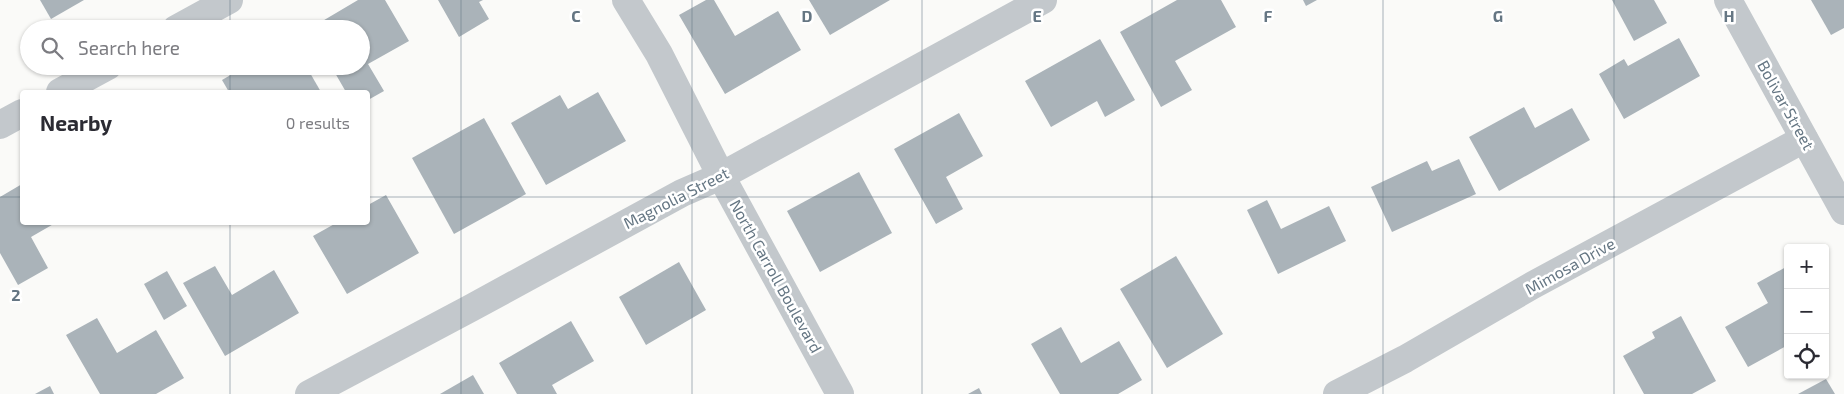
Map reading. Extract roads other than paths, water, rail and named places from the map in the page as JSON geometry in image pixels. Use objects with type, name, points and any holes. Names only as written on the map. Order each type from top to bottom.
[{"type":"street","points":[[192,20],[229,0]]},
{"type":"street","name":"North Carroll Boulevard","points":[[626,0],[659,54],[721,176],[840,394]]},
{"type":"street","name":"Magnolia Street","points":[[309,394],[471,308],[682,192],[721,176],[1043,0]]},
{"type":"street","name":"Bolivar Street","points":[[1728,0],[1844,210]]},
{"type":"street","points":[[64,90],[91,75]]},
{"type":"street","points":[[0,125],[20,114]]},
{"type":"street","name":"Mimosa Drive","points":[[1337,394],[1405,359],[1533,285],[1804,139]]}]
